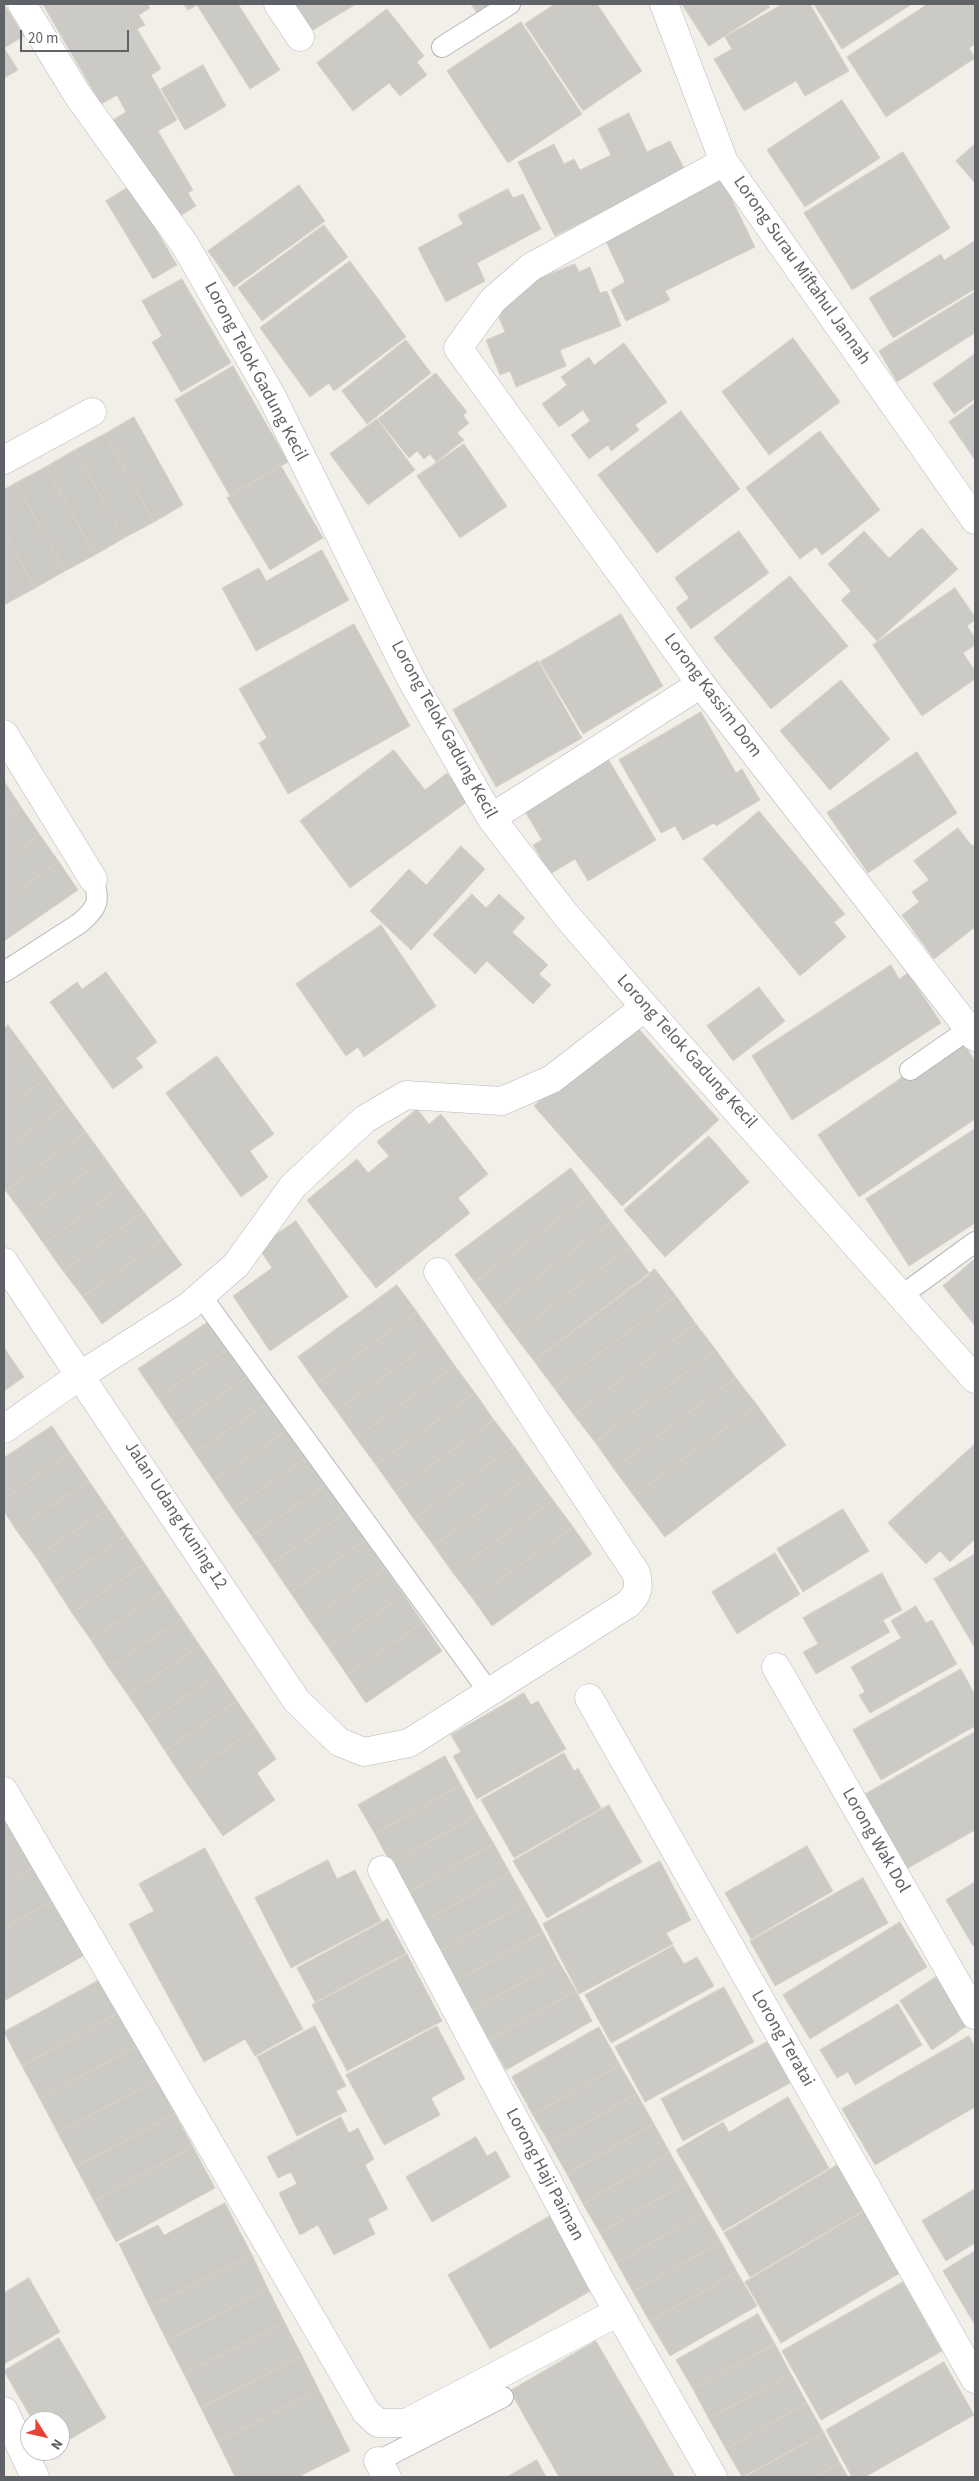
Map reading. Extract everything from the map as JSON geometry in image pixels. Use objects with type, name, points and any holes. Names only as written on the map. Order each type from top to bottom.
[{"type":"street","name":"Lorong Telok Gadung Kecil","points":[[22,4],[77,94],[190,253],[272,397],[411,679],[491,818],[565,914],[645,1007],[975,1379]]},
{"type":"street","points":[[278,4],[300,37]]},
{"type":"street","name":"Lorong Surau Miftahul Jannah","points":[[664,4],[724,162],[975,520]]},
{"type":"street","name":"Lorong Kassim Dom","points":[[724,162],[530,267],[493,300],[458,348],[701,684],[972,1033]]},
{"type":"street","points":[[4,460],[92,412]]},
{"type":"street","points":[[491,818],[701,684]]},
{"type":"street","points":[[4,734],[93,879]]},
{"type":"street","points":[[4,1429],[82,1375],[189,1306],[201,1296],[236,1265],[293,1186],[365,1118],[406,1095],[502,1101],[552,1079],[645,1007]]},
{"type":"street","name":"Jalan Udang Kuning 12","points":[[4,1262],[82,1375],[296,1700],[339,1742],[364,1752],[409,1743],[489,1692]]},
{"type":"street","points":[[438,1272],[636,1573],[639,1584],[636,1595],[628,1604],[489,1692]]},
{"type":"street","name":"Lorong Wak Dol","points":[[776,1667],[975,2015]]},
{"type":"street","name":"Lorong Teratai","points":[[589,1698],[975,2379]]},
{"type":"street","points":[[4,1790],[366,2412],[378,2423],[406,2423],[618,2312]]},
{"type":"street","name":"Lorong Haji Paiman","points":[[382,1870],[618,2312],[713,2477]]},
{"type":"street","points":[[4,2411],[34,2477]]},
{"type":"street","points":[[4,2460],[34,2477]]},
{"type":"lane","points":[[442,46],[510,4]]},
{"type":"lane","points":[[4,972],[80,923],[89,915],[96,905],[99,895],[93,879]]},
{"type":"lane","points":[[910,1070],[972,1033]]},
{"type":"lane","points":[[901,1296],[975,1242]]},
{"type":"lane","points":[[201,1296],[489,1692]]},
{"type":"lane","points":[[383,2469],[503,2397]]},
{"type":"building","points":[[4,4],[24,36],[4,48]]},
{"type":"building","points":[[43,4],[148,4],[150,8],[139,15],[145,25],[137,29],[161,69],[151,75],[177,120],[158,131],[193,190],[188,193],[196,206],[172,221],[113,120],[126,112],[117,95],[101,104]]},
{"type":"building","points":[[184,4],[238,4],[280,70],[250,89],[197,5],[188,10]]},
{"type":"building","points":[[290,4],[356,4],[308,33]]},
{"type":"building","points":[[471,4],[493,4],[478,14]]},
{"type":"building","points":[[555,4],[597,4],[642,71],[583,111],[525,24]]},
{"type":"building","points":[[682,4],[767,4],[770,7],[709,46]]},
{"type":"building","points":[[783,4],[810,4],[849,71],[805,96],[796,81],[744,111],[714,59],[732,49],[725,37]]},
{"type":"building","points":[[814,4],[912,4],[842,49]]},
{"type":"building","points":[[928,4],[975,4],[975,44],[969,48],[975,58],[886,117],[847,57]]},
{"type":"building","points":[[387,9],[424,56],[417,62],[427,75],[400,96],[389,83],[353,111],[317,63]]},
{"type":"building","points":[[521,22],[582,114],[508,163],[447,71]]},
{"type":"building","points":[[4,48],[18,70],[4,78]]},
{"type":"building","points":[[203,65],[226,106],[185,130],[161,89]]},
{"type":"building","points":[[842,100],[880,158],[805,207],[767,150]]},
{"type":"building","points":[[629,113],[647,152],[670,141],[685,170],[555,236],[518,162],[554,144],[564,164],[574,159],[580,170],[611,155],[598,129]]},
{"type":"building","points":[[975,144],[975,181],[974,182],[956,161]]},
{"type":"building","points":[[903,152],[950,228],[852,290],[804,213]]},
{"type":"building","points":[[721,177],[755,247],[665,291],[670,300],[626,321],[611,290],[625,282],[603,235]]},
{"type":"building","points":[[299,185],[325,221],[234,287],[208,251]]},
{"type":"building","points":[[130,186],[177,265],[153,279],[106,201]]},
{"type":"building","points":[[508,189],[513,198],[523,194],[541,229],[477,263],[485,281],[446,302],[418,248],[463,224],[458,215]]},
{"type":"building","points":[[324,225],[348,257],[262,321],[238,288]]},
{"type":"building","points":[[975,241],[975,289],[893,338],[869,298],[941,254],[944,260]]},
{"type":"building","points":[[350,261],[406,337],[334,391],[329,383],[310,397],[260,328]]},
{"type":"building","points":[[575,264],[579,272],[590,267],[600,293],[607,291],[621,326],[560,350],[566,366],[516,387],[510,371],[500,375],[486,340],[505,332],[491,298]]},
{"type":"building","points":[[182,279],[231,363],[181,392],[152,342],[162,336],[142,301]]},
{"type":"building","points":[[975,292],[975,333],[897,382],[879,351]]},
{"type":"building","points":[[793,338],[840,402],[769,455],[722,392]]},
{"type":"building","points":[[406,340],[431,373],[367,424],[342,391]]},
{"type":"building","points":[[624,343],[667,402],[635,425],[639,430],[611,451],[608,445],[589,459],[571,435],[590,421],[583,410],[559,427],[542,404],[567,385],[561,377],[589,357],[594,365]]},
{"type":"building","points":[[975,354],[975,399],[954,414],[933,384]]},
{"type":"building","points":[[233,366],[288,462],[230,496],[175,400]]},
{"type":"building","points":[[436,373],[467,412],[463,415],[469,423],[457,433],[464,440],[436,462],[430,454],[424,459],[417,451],[409,458],[378,419]]},
{"type":"building","points":[[975,403],[975,460],[949,422]]},
{"type":"building","points":[[681,411],[740,489],[657,553],[598,475]]},
{"type":"building","points":[[134,417],[183,505],[154,522],[105,434]]},
{"type":"building","points":[[377,419],[415,470],[368,505],[330,454]]},
{"type":"building","points":[[820,431],[880,510],[822,555],[816,547],[800,559],[746,488]]},
{"type":"building","points":[[105,434],[154,522],[124,538],[75,450]]},
{"type":"building","points":[[464,444],[507,506],[460,538],[417,476]]},
{"type":"building","points":[[75,450],[124,538],[95,555],[46,467]]},
{"type":"building","points":[[281,466],[323,538],[270,570],[227,498]]},
{"type":"building","points":[[46,467],[95,555],[65,571],[16,483]]},
{"type":"building","points":[[16,483],[65,571],[35,588],[4,531],[4,490]]},
{"type":"building","points":[[922,528],[958,569],[877,641],[841,600],[851,591],[828,564],[864,531],[889,558]]},
{"type":"building","points":[[4,531],[35,588],[6,604],[4,600]]},
{"type":"building","points":[[739,531],[769,573],[691,629],[676,608],[689,598],[675,578]]},
{"type":"building","points":[[322,550],[349,600],[256,651],[222,588],[259,568],[266,581]]},
{"type":"building","points":[[790,576],[848,646],[771,709],[714,638]]},
{"type":"building","points":[[955,588],[975,617],[975,620],[967,626],[975,638],[975,645],[963,653],[975,671],[975,679],[922,716],[873,645]]},
{"type":"building","points":[[621,614],[663,686],[583,734],[540,662]]},
{"type":"building","points":[[354,624],[410,726],[288,794],[259,743],[267,738],[239,689]]},
{"type":"building","points":[[538,661],[582,738],[496,787],[453,710]]},
{"type":"building","points":[[841,680],[890,739],[830,790],[780,731]]},
{"type":"building","points":[[701,712],[736,773],[742,769],[760,800],[716,826],[714,823],[683,840],[675,826],[661,833],[619,760]]},
{"type":"building","points":[[394,750],[425,790],[447,773],[468,801],[350,888],[300,821]]},
{"type":"building","points":[[917,752],[957,813],[868,873],[827,813]]},
{"type":"building","points":[[607,757],[656,840],[588,881],[575,859],[550,874],[533,845],[542,840],[523,808]]},
{"type":"building","points":[[4,781],[21,807],[4,819]]},
{"type":"building","points":[[21,807],[40,835],[4,860],[4,819]]},
{"type":"building","points":[[759,811],[845,914],[834,922],[846,937],[800,976],[703,859]]},
{"type":"building","points":[[958,828],[972,846],[975,844],[975,927],[934,959],[902,915],[919,902],[912,892],[929,880],[914,861]]},
{"type":"building","points":[[40,835],[59,862],[4,900],[4,860]]},
{"type":"building","points":[[461,846],[485,869],[411,950],[370,911],[409,869],[426,885]]},
{"type":"building","points":[[59,862],[78,890],[4,941],[4,900]]},
{"type":"building","points":[[472,894],[486,908],[499,894],[525,918],[512,932],[548,965],[539,974],[551,985],[533,1004],[487,961],[475,974],[433,935]]},
{"type":"building","points":[[381,925],[436,1006],[364,1057],[358,1047],[346,1056],[296,984]]},
{"type":"building","points":[[891,965],[899,979],[908,973],[941,1023],[792,1120],[752,1056]]},
{"type":"building","points":[[106,972],[157,1042],[136,1058],[143,1067],[113,1089],[50,1002],[77,982],[82,989]]},
{"type":"building","points":[[759,987],[785,1021],[733,1061],[707,1026]]},
{"type":"building","points":[[631,1020],[719,1120],[622,1206],[534,1106]]},
{"type":"building","points":[[8,1025],[28,1052],[4,1070],[4,1029]]},
{"type":"building","points":[[960,1038],[975,1061],[975,1119],[859,1197],[818,1135]]},
{"type":"building","points":[[28,1052],[47,1078],[4,1110],[4,1070]]},
{"type":"building","points":[[217,1056],[274,1134],[250,1151],[268,1177],[241,1197],[166,1093]]},
{"type":"building","points":[[47,1078],[66,1105],[4,1151],[4,1110]]},
{"type":"building","points":[[66,1105],[86,1132],[6,1191],[4,1188],[4,1151]]},
{"type":"building","points":[[417,1109],[429,1124],[441,1114],[488,1174],[458,1198],[470,1213],[376,1288],[307,1200],[357,1159],[368,1173],[389,1156],[377,1142]]},
{"type":"building","points":[[975,1129],[975,1223],[909,1266],[866,1199]]},
{"type":"building","points":[[86,1132],[105,1158],[25,1217],[6,1191]]},
{"type":"building","points":[[709,1136],[749,1182],[665,1257],[624,1210]]},
{"type":"building","points":[[105,1158],[124,1185],[44,1244],[25,1217]]},
{"type":"building","points":[[571,1168],[591,1195],[475,1282],[455,1255]]},
{"type":"building","points":[[124,1185],[144,1212],[63,1271],[44,1244]]},
{"type":"building","points":[[591,1195],[611,1222],[495,1309],[475,1282]]},
{"type":"building","points":[[144,1212],[163,1239],[83,1297],[63,1271]]},
{"type":"building","points":[[296,1221],[348,1297],[270,1351],[233,1296],[272,1268],[258,1247]]},
{"type":"building","points":[[611,1222],[630,1247],[514,1335],[495,1309]]},
{"type":"building","points":[[163,1239],[182,1265],[102,1324],[83,1297]]},
{"type":"building","points":[[630,1247],[650,1274],[534,1361],[514,1335]]},
{"type":"building","points":[[975,1259],[975,1326],[943,1286]]},
{"type":"building","points":[[655,1269],[676,1296],[554,1388],[534,1361]]},
{"type":"building","points":[[397,1285],[417,1312],[317,1384],[298,1357]]},
{"type":"building","points":[[676,1296],[696,1324],[574,1415],[554,1388]]},
{"type":"building","points":[[417,1312],[436,1339],[337,1411],[317,1384]]},
{"type":"building","points":[[214,1318],[233,1345],[158,1398],[138,1369]]},
{"type":"building","points":[[696,1324],[716,1350],[595,1442],[574,1415]]},
{"type":"building","points":[[436,1339],[455,1366],[356,1438],[337,1411]]},
{"type":"building","points":[[233,1345],[253,1373],[176,1425],[158,1398]]},
{"type":"building","points":[[4,1350],[24,1377],[4,1391]]},
{"type":"building","points":[[716,1350],[736,1378],[614,1469],[595,1442]]},
{"type":"building","points":[[455,1366],[475,1393],[376,1465],[356,1438]]},
{"type":"building","points":[[253,1373],[271,1401],[195,1453],[176,1425]]},
{"type":"building","points":[[736,1378],[757,1405],[634,1496],[614,1469]]},
{"type":"building","points":[[475,1393],[494,1420],[395,1492],[376,1465]]},
{"type":"building","points":[[271,1401],[290,1428],[214,1481],[195,1453]]},
{"type":"building","points":[[757,1405],[786,1445],[665,1537],[634,1496]]},
{"type":"building","points":[[494,1420],[514,1446],[414,1519],[395,1492]]},
{"type":"building","points":[[52,1426],[70,1453],[4,1499],[4,1458]]},
{"type":"building","points":[[290,1428],[309,1456],[233,1509],[214,1481]]},
{"type":"building","points":[[975,1444],[975,1539],[950,1562],[940,1551],[926,1564],[888,1523]]},
{"type":"building","points":[[514,1446],[533,1473],[434,1546],[414,1519]]},
{"type":"building","points":[[70,1453],[89,1481],[16,1530],[4,1511],[4,1499]]},
{"type":"building","points":[[309,1456],[328,1484],[252,1536],[233,1509]]},
{"type":"building","points":[[533,1473],[553,1500],[453,1573],[434,1546]]},
{"type":"building","points":[[89,1481],[108,1509],[36,1557],[16,1530]]},
{"type":"building","points":[[328,1484],[347,1512],[271,1564],[252,1536]]},
{"type":"building","points":[[553,1500],[573,1527],[473,1599],[453,1573]]},
{"type":"building","points":[[108,1509],[126,1536],[54,1585],[36,1557]]},
{"type":"building","points":[[843,1509],[869,1551],[803,1592],[777,1549]]},
{"type":"building","points":[[347,1512],[366,1540],[290,1592],[271,1564]]},
{"type":"building","points":[[573,1527],[592,1554],[492,1626],[473,1599]]},
{"type":"building","points":[[126,1536],[145,1564],[72,1613],[54,1585]]},
{"type":"building","points":[[366,1540],[385,1568],[309,1620],[290,1592]]},
{"type":"building","points":[[775,1553],[800,1594],[737,1634],[712,1592]]},
{"type":"building","points":[[975,1554],[975,1648],[934,1579]]},
{"type":"building","points":[[145,1564],[163,1591],[91,1640],[72,1613]]},
{"type":"building","points":[[385,1568],[404,1595],[328,1647],[309,1620]]},
{"type":"building","points":[[882,1573],[902,1610],[883,1620],[890,1632],[816,1674],[803,1652],[818,1644],[803,1618]]},
{"type":"building","points":[[163,1591],[182,1619],[109,1668],[91,1640]]},
{"type":"building","points":[[404,1595],[423,1623],[347,1675],[328,1647]]},
{"type":"building","points":[[916,1606],[926,1623],[932,1620],[957,1664],[870,1713],[859,1695],[865,1692],[851,1667],[901,1638],[891,1621]]},
{"type":"building","points":[[182,1619],[200,1646],[128,1695],[109,1668]]},
{"type":"building","points":[[423,1623],[442,1651],[366,1703],[347,1675]]},
{"type":"building","points":[[200,1646],[219,1674],[147,1723],[128,1695]]},
{"type":"building","points":[[961,1669],[975,1695],[975,1726],[881,1780],[853,1730]]},
{"type":"building","points":[[219,1674],[237,1701],[165,1751],[147,1723]]},
{"type":"building","points":[[524,1693],[531,1705],[538,1701],[566,1749],[477,1799],[453,1756],[461,1752],[451,1735]]},
{"type":"building","points":[[237,1701],[256,1729],[183,1778],[165,1751]]},
{"type":"building","points":[[256,1729],[276,1759],[257,1773],[275,1800],[223,1836],[183,1778]]},
{"type":"building","points":[[975,1732],[975,1830],[903,1871],[862,1796]]},
{"type":"building","points":[[564,1753],[574,1771],[578,1768],[601,1808],[514,1858],[481,1800]]},
{"type":"building","points":[[445,1756],[461,1785],[375,1834],[358,1805]]},
{"type":"building","points":[[461,1785],[477,1815],[391,1864],[375,1834]]},
{"type":"building","points":[[4,1798],[22,1831],[4,1842]]},
{"type":"building","points":[[609,1805],[642,1862],[547,1918],[513,1861]]},
{"type":"building","points":[[477,1815],[494,1844],[407,1893],[391,1864]]},
{"type":"building","points":[[22,1831],[40,1864],[4,1885],[4,1842]]},
{"type":"building","points":[[494,1844],[510,1873],[424,1922],[407,1893]]},
{"type":"building","points":[[807,1846],[833,1891],[751,1939],[725,1893]]},
{"type":"building","points":[[205,1848],[303,2029],[255,2056],[245,2039],[204,2062],[129,1924],[154,1911],[139,1884]]},
{"type":"building","points":[[328,1860],[337,1879],[355,1870],[381,1921],[291,1968],[255,1898]]},
{"type":"building","points":[[660,1861],[691,1920],[666,1933],[673,1944],[579,1994],[543,1924]]},
{"type":"building","points":[[40,1864],[59,1897],[4,1929],[4,1885]]},
{"type":"building","points":[[510,1873],[527,1903],[440,1951],[424,1922]]},
{"type":"building","points":[[863,1878],[888,1923],[775,1986],[750,1941]]},
{"type":"building","points":[[975,1882],[975,1944],[973,1946],[946,1900]]},
{"type":"building","points":[[59,1897],[90,1952],[4,2001],[4,1929]]},
{"type":"building","points":[[527,1903],[543,1932],[457,1981],[440,1951]]},
{"type":"building","points":[[388,1919],[406,1953],[315,2002],[297,1968]]},
{"type":"building","points":[[900,1922],[927,1967],[810,2039],[783,1995]]},
{"type":"building","points":[[543,1932],[559,1962],[473,2010],[457,1981]]},
{"type":"building","points":[[673,1946],[684,1964],[697,1957],[714,1986],[611,2043],[585,1995]]},
{"type":"building","points":[[407,1954],[442,2021],[347,2071],[312,2005]]},
{"type":"building","points":[[559,1962],[576,1991],[489,2040],[473,2010]]},
{"type":"building","points":[[936,1977],[968,2025],[932,2050],[900,2001]]},
{"type":"building","points":[[103,1978],[121,2012],[22,2066],[4,2032]]},
{"type":"building","points":[[724,1987],[754,2042],[645,2102],[615,2047]]},
{"type":"building","points":[[576,1991],[592,2021],[506,2070],[489,2040]]},
{"type":"building","points":[[898,2004],[922,2045],[855,2085],[848,2072],[837,2078],[820,2050]]},
{"type":"building","points":[[121,2012],[139,2045],[40,2099],[22,2066]]},
{"type":"building","points":[[315,2026],[346,2086],[336,2091],[347,2111],[297,2136],[257,2057]]},
{"type":"building","points":[[437,2026],[465,2079],[431,2098],[440,2115],[384,2145],[346,2075]]},
{"type":"building","points":[[599,2027],[620,2065],[533,2115],[512,2077]]},
{"type":"building","points":[[969,2036],[975,2047],[975,2107],[875,2165],[842,2109]]},
{"type":"building","points":[[769,2041],[792,2082],[683,2141],[661,2099]]},
{"type":"building","points":[[139,2045],[157,2080],[58,2133],[40,2099]]},
{"type":"building","points":[[620,2065],[637,2094],[550,2144],[533,2115]]},
{"type":"building","points":[[157,2080],[175,2114],[76,2167],[58,2133]]},
{"type":"building","points":[[637,2094],[654,2124],[567,2174],[550,2144]]},
{"type":"building","points":[[788,2097],[829,2168],[723,2231],[676,2150],[723,2122],[729,2132]]},
{"type":"building","points":[[175,2114],[193,2147],[94,2201],[76,2167]]},
{"type":"building","points":[[341,2117],[349,2133],[358,2128],[374,2159],[365,2165],[388,2209],[368,2219],[375,2234],[334,2255],[318,2225],[300,2235],[279,2193],[297,2184],[291,2172],[278,2178],[267,2157]]},
{"type":"building","points":[[654,2124],[670,2153],[583,2204],[567,2174]]},
{"type":"building","points":[[476,2137],[487,2156],[496,2151],[510,2177],[432,2222],[406,2177]]},
{"type":"building","points":[[193,2147],[215,2188],[116,2242],[94,2201]]},
{"type":"building","points":[[670,2153],[687,2183],[600,2233],[583,2204]]},
{"type":"building","points":[[837,2165],[864,2210],[750,2277],[724,2233]]},
{"type":"building","points":[[687,2183],[704,2213],[617,2263],[600,2233]]},
{"type":"building","points":[[975,2189],[975,2243],[946,2261],[922,2221]]},
{"type":"building","points":[[225,2203],[252,2255],[150,2307],[119,2244],[158,2225],[164,2235]]},
{"type":"building","points":[[864,2211],[900,2273],[781,2343],[745,2282]]},
{"type":"building","points":[[704,2213],[721,2242],[633,2292],[617,2263]]},
{"type":"building","points":[[550,2216],[592,2290],[490,2349],[448,2275]]},
{"type":"building","points":[[721,2242],[737,2272],[650,2322],[633,2292]]},
{"type":"building","points":[[975,2251],[975,2325],[943,2271]]},
{"type":"building","points":[[252,2255],[268,2289],[167,2341],[150,2307]]},
{"type":"building","points":[[737,2272],[757,2306],[670,2356],[650,2322]]},
{"type":"building","points":[[29,2278],[60,2332],[4,2364],[4,2293]]},
{"type":"building","points":[[903,2282],[942,2351],[821,2420],[782,2351]]},
{"type":"building","points":[[268,2289],[285,2323],[184,2374],[167,2341]]},
{"type":"building","points":[[758,2314],[775,2344],[693,2389],[676,2360]]},
{"type":"building","points":[[285,2323],[302,2356],[201,2408],[184,2374]]},
{"type":"building","points":[[59,2338],[106,2418],[70,2439],[70,2411],[27,2411],[4,2371]]},
{"type":"building","points":[[596,2341],[675,2477],[559,2477],[510,2391]]},
{"type":"building","points":[[775,2344],[791,2374],[709,2419],[693,2389]]},
{"type":"building","points":[[302,2356],[319,2390],[218,2442],[201,2408]]},
{"type":"building","points":[[944,2362],[974,2415],[865,2477],[852,2477],[826,2430]]},
{"type":"building","points":[[791,2374],[807,2403],[726,2449],[709,2419]]},
{"type":"building","points":[[319,2390],[350,2451],[298,2477],[235,2477],[218,2442]]},
{"type":"building","points":[[807,2403],[824,2433],[742,2477],[726,2449]]},
{"type":"building","points":[[824,2433],[840,2463],[814,2477],[745,2477]]},
{"type":"building","points":[[537,2460],[546,2477],[507,2477]]},
{"type":"building","points":[[840,2463],[848,2477],[814,2477]]}]
